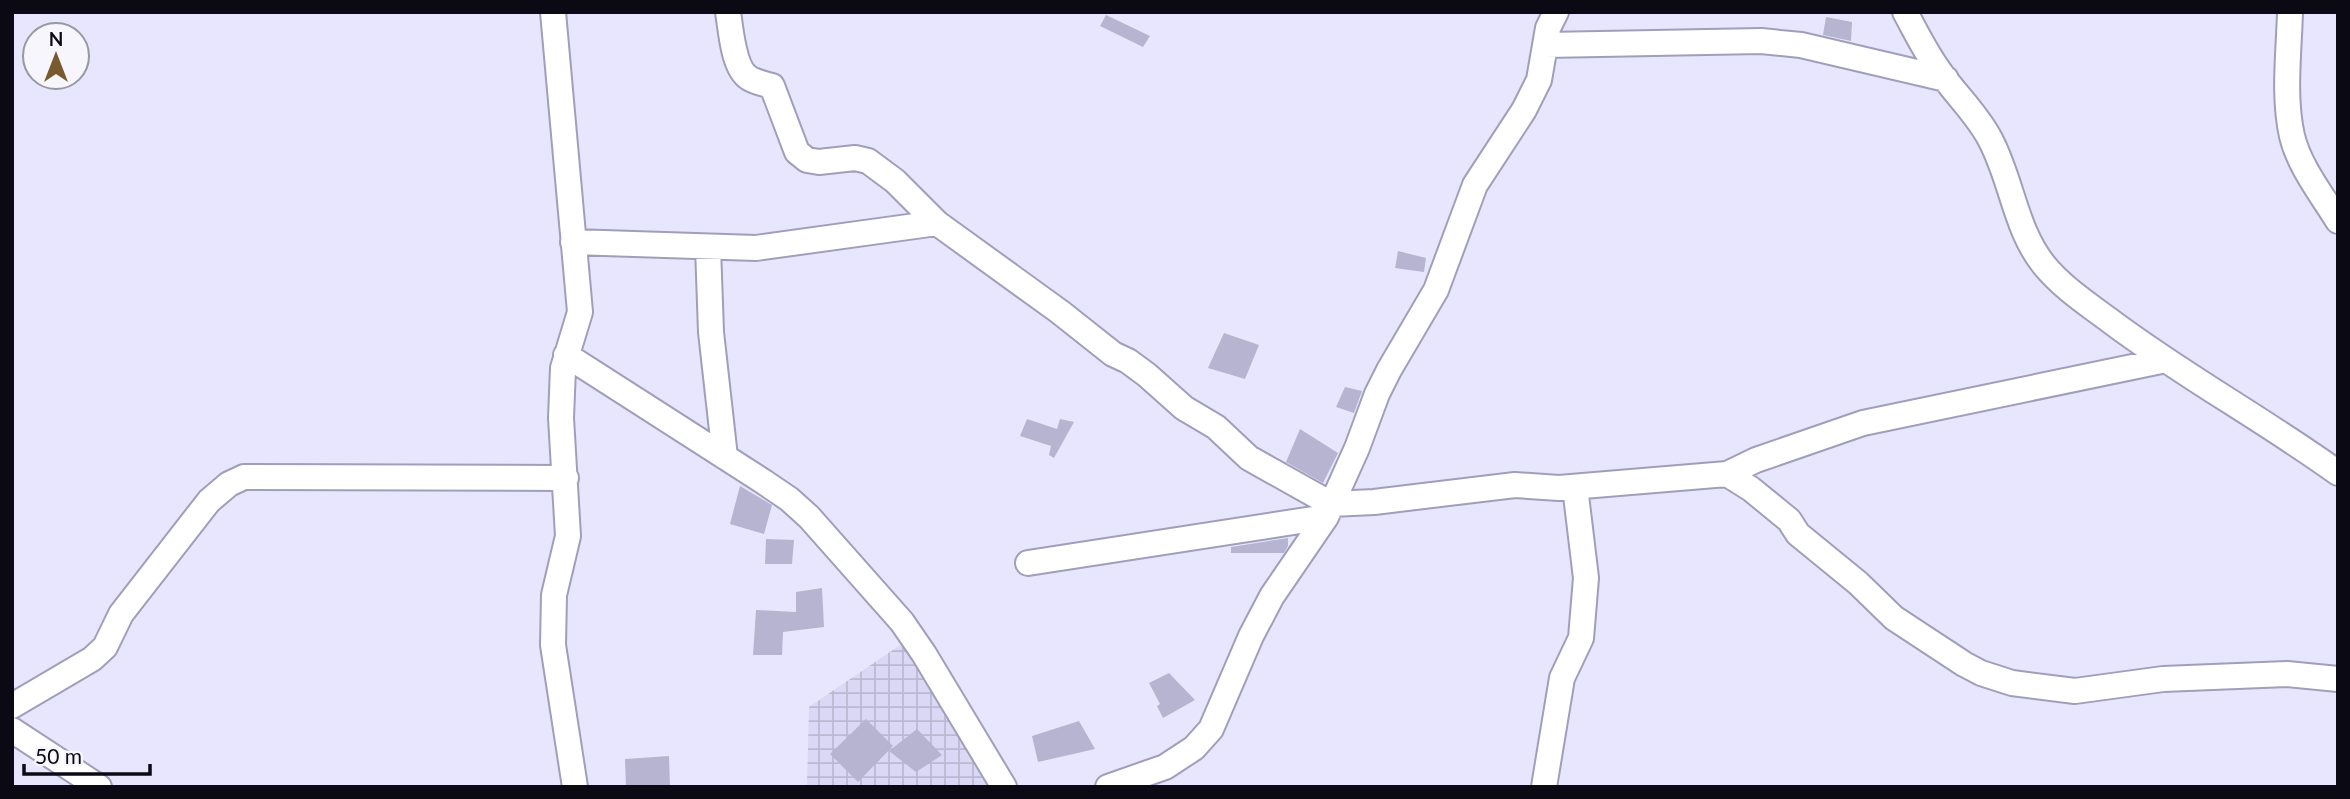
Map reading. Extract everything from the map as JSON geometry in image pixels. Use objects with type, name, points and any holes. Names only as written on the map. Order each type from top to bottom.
[{"type":"street","points":[[553,12],[580,312],[566,355],[561,418],[568,536],[554,595],[553,645],[575,787]]},
{"type":"street","points":[[728,12],[734,49],[741,68],[748,78],[772,86],[797,152],[807,160],[820,162],[856,158],[868,161],[895,181],[937,223],[1113,354],[1138,368],[1184,408],[1216,427],[1249,458],[1328,511]]},
{"type":"street","points":[[1108,787],[1165,767],[1194,748],[1211,729],[1251,636],[1272,596],[1328,511],[1383,382],[1436,290],[1475,186],[1524,110],[1539,80],[1548,28],[1556,12]]},
{"type":"street","points":[[1905,12],[1946,79],[1974,112],[1990,139],[2001,161],[2022,226],[2043,264],[2060,283],[2166,360],[2334,466]]},
{"type":"street","points":[[2290,12],[2287,92],[2292,136],[2304,166],[2338,221]]},
{"type":"street","points":[[1546,45],[1761,41],[1801,46],[1946,79]]},
{"type":"street","points":[[573,242],[756,248],[937,223]]},
{"type":"street","points":[[708,247],[711,332],[725,457]]},
{"type":"street","points":[[566,355],[789,499],[809,517],[902,622],[1004,787]]},
{"type":"street","points":[[1028,563],[1374,502],[1515,485],[1575,487],[1727,474],[1756,460],[1863,424],[2166,360]]},
{"type":"street","points":[[1727,474],[1751,489],[1789,520],[1798,534],[1894,618],[1981,673],[2012,683],[2075,691],[2163,679],[2287,674],[2338,679]]},
{"type":"street","points":[[12,706],[92,659],[104,646],[121,614],[209,501],[229,484],[244,477],[566,478]]},
{"type":"street","points":[[1544,787],[1562,678],[1581,638],[1586,578],[1575,487]]},
{"type":"street","points":[[12,730],[99,787]]},
{"type":"shaded area","points":[[906,641],[992,787],[807,787],[809,707]]},
{"type":"building","points":[[1106,15],[1150,36],[1143,47],[1100,26]]},
{"type":"building","points":[[1826,17],[1852,22],[1851,41],[1823,35]]},
{"type":"building","points":[[1398,251],[1426,258],[1424,272],[1395,268]]},
{"type":"building","points":[[1224,333],[1259,345],[1245,379],[1208,368]]},
{"type":"building","points":[[1345,387],[1362,391],[1354,413],[1336,407]]},
{"type":"building","points":[[1027,419],[1057,429],[1060,419],[1074,422],[1054,458],[1049,455],[1051,446],[1020,436]]},
{"type":"building","points":[[1300,429],[1338,453],[1323,483],[1286,462]]},
{"type":"building","points":[[740,486],[772,505],[764,534],[730,524]]},
{"type":"building","points":[[1288,538],[1284,553],[1231,553],[1231,547]]},
{"type":"building","points":[[766,539],[794,540],[792,564],[765,564]]},
{"type":"building","points":[[822,588],[824,627],[783,632],[782,655],[753,655],[756,610],[796,612],[796,592]]},
{"type":"building","points":[[1169,673],[1195,700],[1163,718],[1157,706],[1160,704],[1149,683]]},
{"type":"building","points":[[866,719],[893,746],[858,782],[830,754]]},
{"type":"building","points":[[1079,721],[1095,749],[1038,762],[1032,736]]},
{"type":"building","points":[[917,729],[942,755],[916,772],[889,751]]},
{"type":"building","points":[[669,756],[670,787],[626,787],[625,759]]}]
